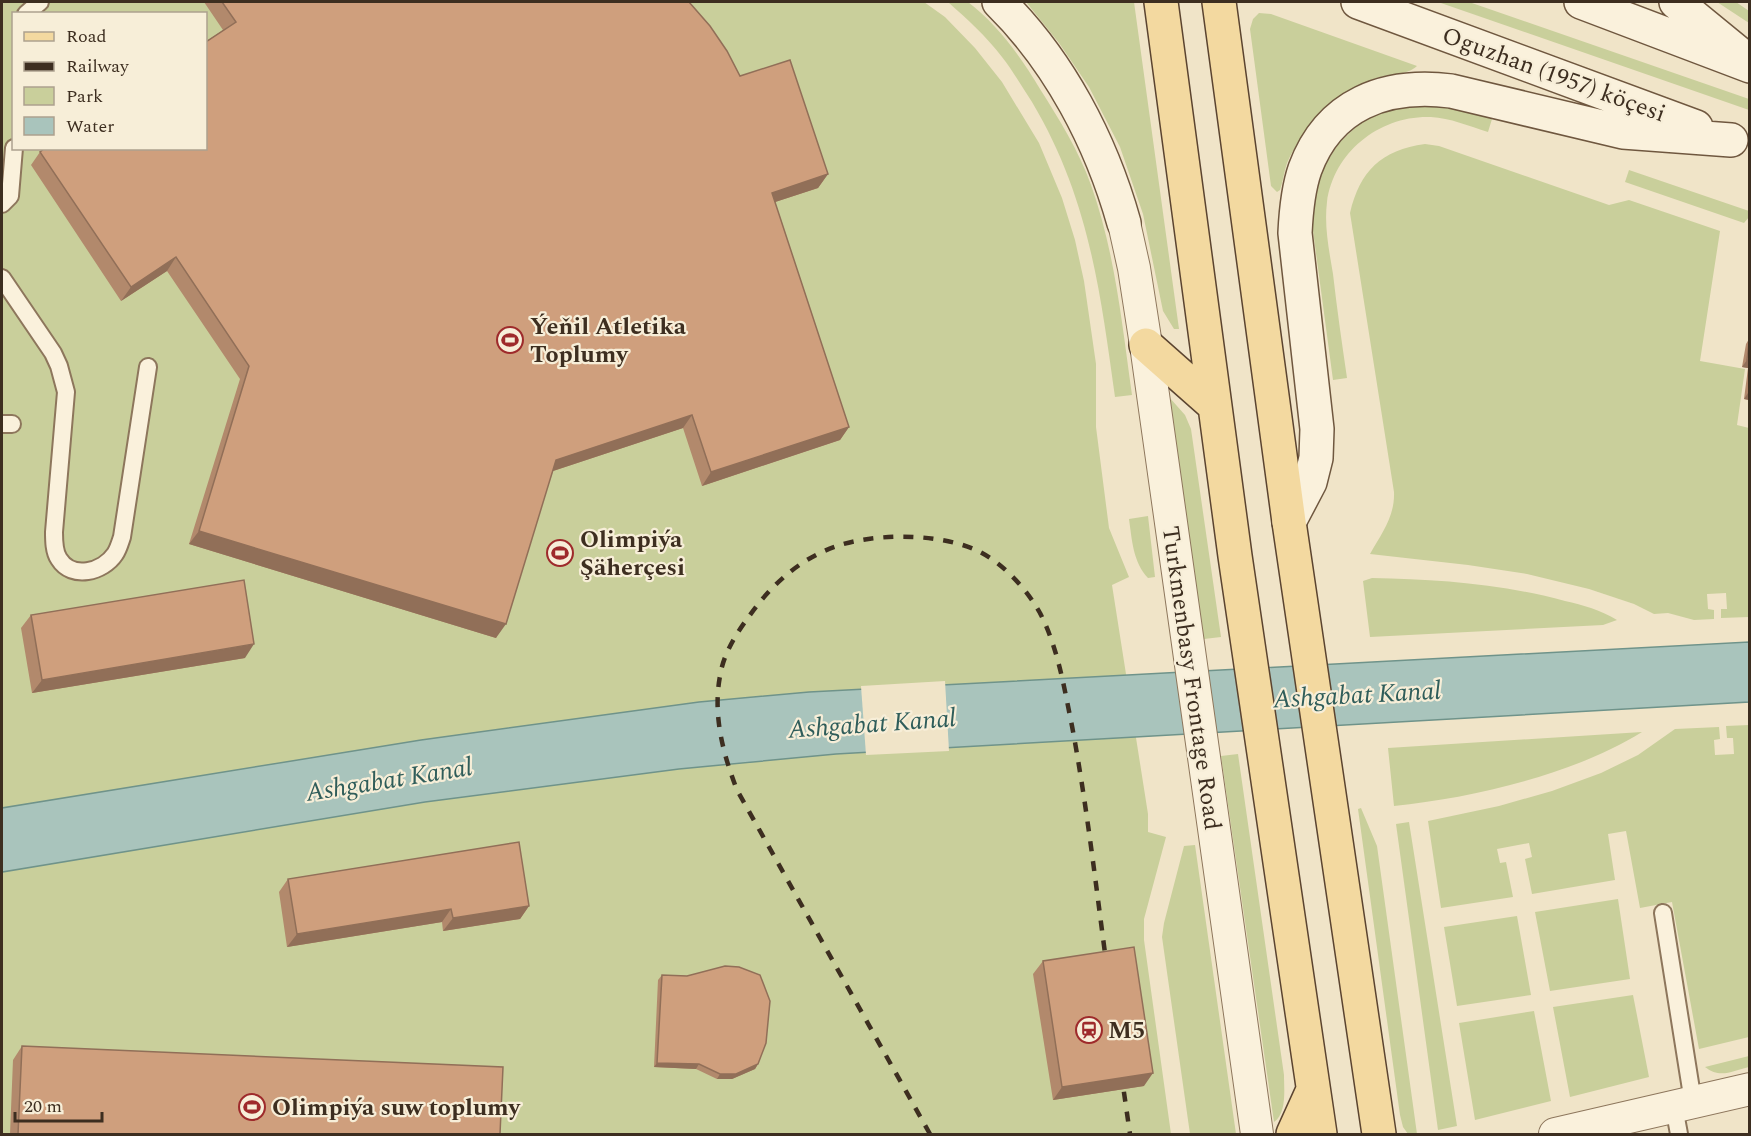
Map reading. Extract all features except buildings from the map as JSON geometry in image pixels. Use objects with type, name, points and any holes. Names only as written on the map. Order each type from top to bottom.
[{"type":"main road","points":[[999,2],[1036,44],[1078,110],[1107,168],[1124,223]]},
{"type":"main road","points":[[1161,2],[1235,556],[1320,1134]]},
{"type":"main road","points":[[1219,2],[1289,522],[1379,1134]]},
{"type":"main road","name":"Oguzhan (1957) köçesi","points":[[1358,2],[1740,144]]},
{"type":"main road","points":[[1581,2],[1749,64]]},
{"type":"main road","points":[[1676,2],[1749,64]]},
{"type":"main road","points":[[1289,522],[1310,482],[1316,458],[1317,429],[1295,233],[1296,213],[1304,171],[1311,155],[1330,126],[1342,115],[1376,98],[1409,89],[1426,88],[1450,91],[1623,132],[1740,144]]},
{"type":"main road","points":[[1146,345],[1215,406]]},
{"type":"main road","points":[[1293,1134],[1313,1090]]},
{"type":"street","name":"Turkmenbasy Frontage Road","points":[[1124,223],[1134,268],[1146,345],[1176,573],[1257,1134]]},
{"type":"street","points":[[1555,1134],[1682,1115],[1749,1089]]},
{"type":"lane","points":[[28,12],[40,2]]},
{"type":"lane","points":[[2,204],[10,196],[7,183],[14,150]]},
{"type":"lane","points":[[2,278],[53,353],[63,378],[66,407],[54,532],[59,559],[68,568],[79,572],[93,571],[107,564],[116,554],[122,537],[148,368]]},
{"type":"lane","points":[[1663,913],[1682,1115]]},
{"type":"green space","name":"Olimpiýa Şäherçesi","points":[[2,2],[924,2],[945,17],[975,48],[1002,82],[1039,143],[1062,198],[1075,240],[1084,281],[1096,364],[1096,427],[1109,528],[1129,577],[1112,585],[1148,814],[1148,832],[1166,837],[1144,919],[1144,940],[1171,1134],[2,1134]]},
{"type":"green space","points":[[948,2],[968,2],[999,31],[1033,77],[1081,160],[1099,210],[1112,262],[1132,395],[1115,397],[1104,319],[1089,245],[1067,174],[1051,138],[1032,102],[1002,57],[983,35]]},
{"type":"green space","points":[[1026,2],[1134,2],[1179,329],[1174,329],[1163,311],[1143,214],[1120,147],[1089,87],[1059,43]]},
{"type":"green space","points":[[1438,2],[1469,2],[1749,99],[1749,110]]},
{"type":"green space","points":[[1717,2],[1736,2],[1749,11],[1749,23]]},
{"type":"green space","points":[[1259,13],[1271,14],[1417,66],[1408,71],[1380,77],[1361,85],[1323,113],[1294,150],[1287,163],[1280,190],[1277,192],[1271,186],[1250,29],[1253,19]]},
{"type":"green space","points":[[1411,104],[1460,108],[1492,119],[1488,132],[1431,117],[1395,122],[1363,140],[1339,167],[1331,184],[1326,220],[1347,378],[1333,380],[1311,216],[1319,174],[1339,143],[1359,124],[1383,111]]},
{"type":"green space","points":[[1425,144],[1439,146],[1609,205],[1629,200],[1720,231],[1700,361],[1745,369],[1737,425],[1749,428],[1749,617],[1721,618],[1721,609],[1727,609],[1726,593],[1707,594],[1708,609],[1714,610],[1714,619],[1694,620],[1668,613],[1654,614],[1634,604],[1589,589],[1527,574],[1370,554],[1390,517],[1394,492],[1350,213],[1360,185],[1375,165],[1396,151]]},
{"type":"green space","points":[[1629,170],[1749,211],[1749,217],[1744,223],[1625,182]]},
{"type":"green space","points":[[1169,397],[1185,415],[1191,429],[1221,637],[1204,639]]},
{"type":"green space","points":[[1148,516],[1155,577],[1148,578],[1136,558],[1129,519]]},
{"type":"green space","points":[[1372,578],[1445,581],[1518,590],[1585,606],[1617,620],[1603,625],[1370,637],[1363,581]]},
{"type":"green space","points":[[1749,725],[1749,1037],[1699,1049],[1672,902],[1640,908],[1626,831],[1608,834],[1615,880],[1532,894],[1525,859],[1532,857],[1529,843],[1497,849],[1500,863],[1506,862],[1513,897],[1441,908],[1428,821],[1499,806],[1552,791],[1601,773],[1638,755],[1675,729],[1719,727],[1720,739],[1714,740],[1715,755],[1734,754],[1733,738],[1727,738],[1726,726]]},
{"type":"green space","points":[[1642,732],[1586,760],[1522,782],[1457,797],[1394,806],[1388,748]]},
{"type":"green space","points":[[1238,754],[1284,1075],[1283,1107],[1274,1122],[1221,756]]},
{"type":"green space","points":[[1361,808],[1377,846],[1417,1134],[1408,1134],[1403,1127],[1400,1115],[1358,809]]},
{"type":"green space","points":[[1409,822],[1457,1126],[1438,1130],[1396,824]]},
{"type":"green space","points":[[1195,845],[1236,1134],[1190,1134],[1162,937],[1184,846]]},
{"type":"green space","points":[[1618,899],[1630,979],[1550,991],[1535,912]]},
{"type":"green space","points":[[1517,916],[1531,995],[1457,1006],[1444,927]]},
{"type":"green space","points":[[1633,995],[1649,1077],[1570,1097],[1553,1007]]},
{"type":"green space","points":[[1534,1011],[1551,1101],[1475,1120],[1459,1023]]},
{"type":"green space","points":[[1749,1056],[1749,1067],[1732,1072],[1716,1073],[1705,1067]]},
{"type":"water","name":"Ashgabat Kanal","points":[[1749,642],[1749,702],[836,754],[679,769],[425,802],[2,872],[2,808],[421,740],[699,702],[809,692]]},
{"type":"pier","points":[[945,681],[949,751],[866,755],[861,686]]},
{"type":"railway","points":[[930,1134],[737,790],[723,746],[718,716],[718,686],[726,656],[745,621],[788,573],[811,557],[837,546],[870,539],[907,537],[944,540],[976,550],[995,561],[1020,585],[1040,613],[1046,626],[1063,682],[1082,786],[1107,968]]},
{"type":"railway","points":[[1121,1072],[1130,1134]]},
{"type":"place","name":"Ýeňil Atletika Toplumy","points":[[510,340]]},
{"type":"place","name":"Olimpiýa Şäherçesi","points":[[560,553]]},
{"type":"place","name":"M5","points":[[1089,1030]]},
{"type":"place","name":"Olimpiýa suw toplumy","points":[[252,1107]]}]
